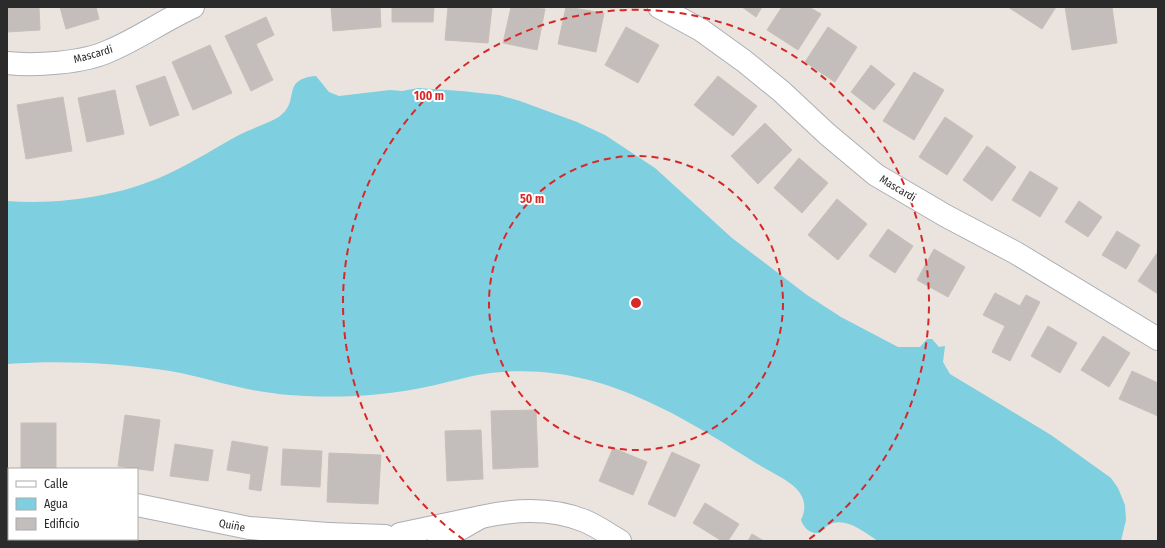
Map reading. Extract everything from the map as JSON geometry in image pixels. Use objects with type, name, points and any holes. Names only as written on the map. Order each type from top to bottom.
[{"type":"street","points":[[147,31],[164,7]]},
{"type":"street","name":"Mascardi","points":[[7,63],[60,62],[82,59],[109,52],[193,7]]},
{"type":"street","name":"Mascardi","points":[[659,7],[701,30],[744,61],[781,90],[827,134],[876,176],[946,216],[1016,253],[1158,339]]},
{"type":"street","name":"Quiñe","points":[[138,505],[249,528],[336,537],[394,538],[503,512],[545,511],[568,515],[586,521],[620,541]]},
{"type":"street","points":[[439,541],[481,517]]},
{"type":"water","points":[[316,76],[329,92],[339,96],[390,90],[402,91],[418,88],[499,95],[577,122],[605,135],[655,168],[732,238],[807,295],[841,317],[898,347],[920,347],[927,339],[932,339],[939,347],[945,346],[943,362],[950,374],[1051,435],[1111,478],[1118,488],[1125,505],[1126,520],[1121,541],[878,541],[864,531],[841,522],[827,526],[820,533],[814,533],[806,528],[802,523],[801,520],[804,510],[804,501],[800,493],[787,481],[670,412],[639,397],[606,385],[573,376],[538,372],[502,372],[475,376],[400,392],[321,397],[285,395],[259,391],[170,371],[129,366],[69,362],[7,364],[7,201],[49,202],[92,197],[113,193],[153,180],[172,172],[239,135],[280,116],[286,110],[294,86],[298,81]]},
{"type":"building","points":[[7,7],[39,7],[40,30],[7,32]]},
{"type":"building","points":[[60,7],[96,7],[99,19],[66,29]]},
{"type":"building","points":[[331,7],[380,7],[381,27],[333,31]]},
{"type":"building","points":[[392,7],[434,7],[433,22],[392,22]]},
{"type":"building","points":[[448,7],[492,7],[488,43],[445,40]]},
{"type":"building","points":[[511,7],[545,9],[537,50],[503,43]]},
{"type":"building","points":[[566,7],[604,13],[596,52],[558,44]]},
{"type":"building","points":[[742,7],[762,7],[756,17]]},
{"type":"building","points":[[782,7],[809,7],[821,14],[798,50],[767,30]]},
{"type":"building","points":[[1008,7],[1056,7],[1042,29]]},
{"type":"building","points":[[1065,7],[1112,7],[1117,43],[1072,50]]},
{"type":"building","points":[[266,17],[274,35],[256,44],[273,80],[251,91],[225,36]]},
{"type":"building","points":[[626,27],[659,45],[638,83],[605,65]]},
{"type":"building","points":[[828,27],[857,47],[835,82],[805,62]]},
{"type":"building","points":[[210,45],[232,93],[193,110],[172,62]]},
{"type":"building","points":[[871,65],[895,84],[874,110],[851,92]]},
{"type":"building","points":[[914,72],[944,90],[914,140],[883,121]]},
{"type":"building","points":[[165,76],[179,115],[150,126],[136,86]]},
{"type":"building","points":[[718,76],[757,106],[733,136],[694,105]]},
{"type":"building","points":[[115,90],[124,134],[87,142],[78,98]]},
{"type":"building","points":[[63,97],[72,151],[26,159],[17,105]]},
{"type":"building","points":[[945,117],[973,136],[947,175],[919,157]]},
{"type":"building","points":[[765,123],[792,150],[758,184],[731,156]]},
{"type":"building","points":[[987,146],[1016,167],[992,201],[963,180]]},
{"type":"building","points":[[799,158],[828,183],[802,213],[774,188]]},
{"type":"building","points":[[1030,171],[1058,188],[1040,217],[1012,200]]},
{"type":"building","points":[[837,199],[867,224],[838,260],[808,235]]},
{"type":"building","points":[[1079,201],[1102,217],[1088,237],[1065,222]]},
{"type":"building","points":[[888,229],[913,246],[895,273],[869,256]]},
{"type":"building","points":[[1117,231],[1140,245],[1126,269],[1102,255]]},
{"type":"building","points":[[934,249],[965,267],[948,297],[917,280]]},
{"type":"building","points":[[1157,253],[1158,254],[1158,294],[1138,281]]},
{"type":"building","points":[[995,293],[1020,306],[1026,295],[1040,302],[1010,361],[992,352],[1005,326],[983,315]]},
{"type":"building","points":[[1048,326],[1077,343],[1060,373],[1031,356]]},
{"type":"building","points":[[1103,336],[1130,353],[1109,387],[1081,370]]},
{"type":"building","points":[[1132,371],[1158,383],[1158,416],[1119,399]]},
{"type":"building","points":[[536,410],[538,467],[493,469],[491,411]]},
{"type":"building","points":[[125,415],[160,420],[153,471],[118,466]]},
{"type":"building","points":[[21,423],[56,423],[56,468],[21,468]]},
{"type":"building","points":[[481,430],[483,479],[447,481],[445,431]]},
{"type":"building","points":[[232,441],[268,447],[261,491],[249,489],[251,474],[227,470]]},
{"type":"building","points":[[175,444],[213,450],[208,481],[170,476]]},
{"type":"building","points":[[613,448],[647,462],[633,495],[599,481]]},
{"type":"building","points":[[283,449],[322,451],[320,487],[281,485]]},
{"type":"building","points":[[672,452],[700,465],[675,517],[648,504]]},
{"type":"building","points":[[329,453],[381,455],[378,504],[327,502]]},
{"type":"building","points":[[705,503],[739,524],[728,541],[722,541],[693,523]]},
{"type":"building","points":[[752,534],[764,541],[748,541]]},
{"type":"building","points":[[76,540],[86,541],[55,541]]}]
